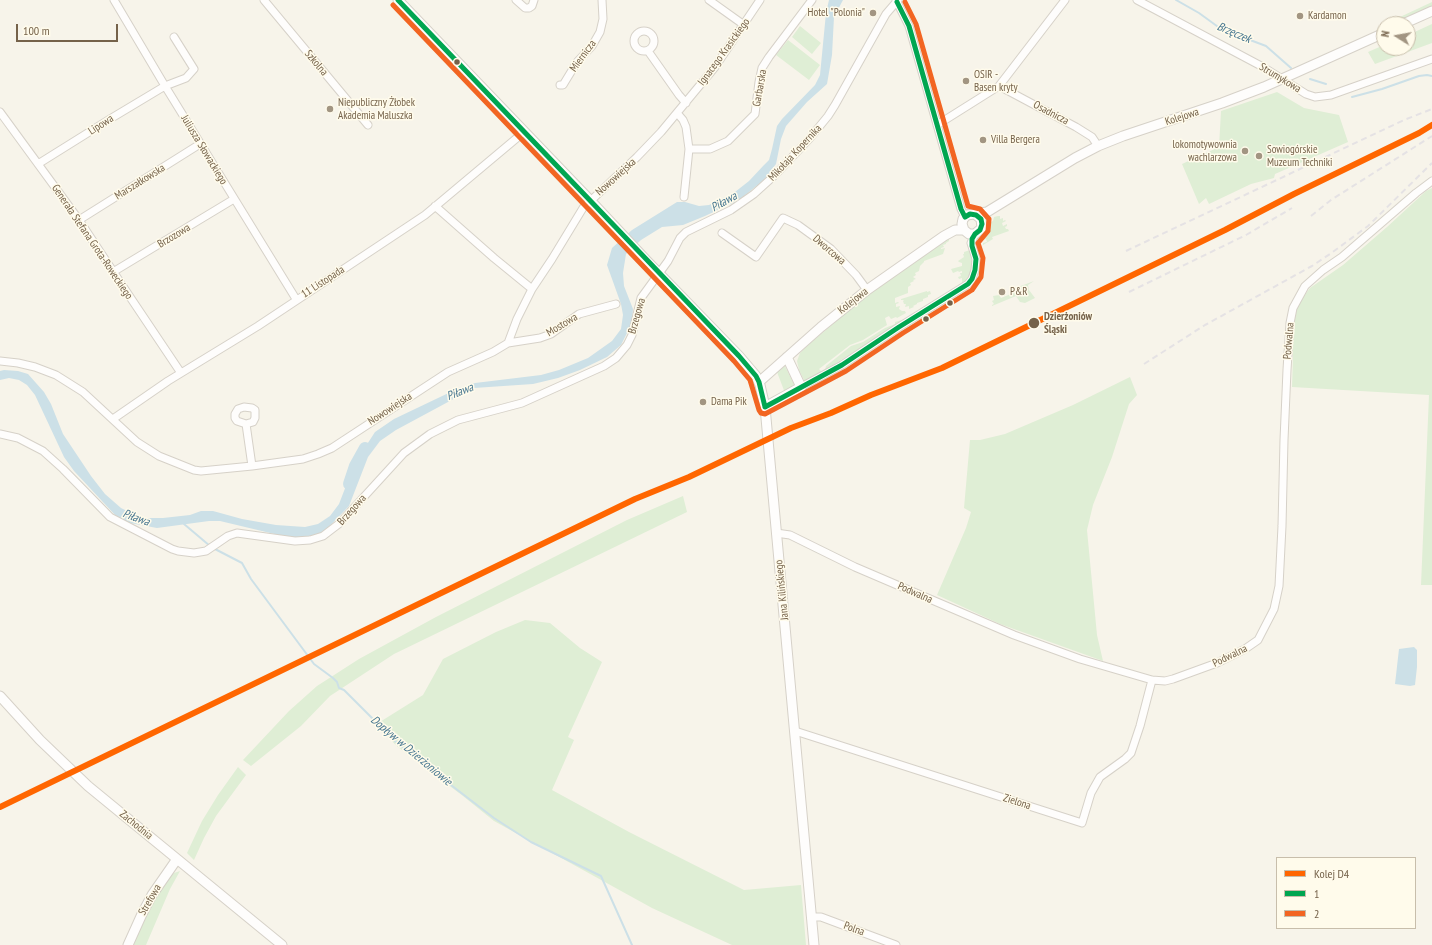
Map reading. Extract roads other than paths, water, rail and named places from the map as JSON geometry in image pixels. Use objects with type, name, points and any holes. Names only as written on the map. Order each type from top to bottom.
[{"type":"street","name":"Juliusza Słowackiego","points":[[114,0],[200,144],[296,299]]},
{"type":"street","name":"Szkolna","points":[[264,0],[368,125]]},
{"type":"street","name":"Jana Kilińskiego","points":[[398,0],[739,356],[753,372],[759,382],[765,407],[814,945]]},
{"type":"street","points":[[516,0],[525,8],[532,6],[534,0]]},
{"type":"street","name":"Miernicza","points":[[560,85],[563,85],[577,62],[592,46],[600,32],[603,19],[602,0]]},
{"type":"street","points":[[709,0],[744,25]]},
{"type":"street","name":"Ignacego Krasickiego","points":[[686,102],[715,67],[760,0]]},
{"type":"street","name":"Garbarska","points":[[689,149],[710,149],[728,140],[755,114],[762,68],[812,0]]},
{"type":"street","points":[[937,125],[999,86],[1065,0]]},
{"type":"street","name":"Strumykowa","points":[[1137,0],[1283,79],[1310,96],[1323,96],[1341,92],[1432,59]]},
{"type":"street","points":[[897,1],[908,26],[962,209],[962,225],[969,234],[975,234]]},
{"type":"street","name":"Mikołaja Kopernika","points":[[659,274],[668,261],[677,242],[686,232],[731,210],[754,194],[775,175],[810,138],[828,116],[886,14],[897,1]]},
{"type":"street","points":[[1416,18],[1432,11]]},
{"type":"street","name":"Lipowa","points":[[38,164],[165,86],[186,78],[194,69],[174,37]]},
{"type":"street","name":"Kolejowa","points":[[981,215],[1075,158],[1098,146],[1123,136],[1222,103],[1283,79],[1376,37]]},
{"type":"street","points":[[648,51],[679,95],[686,102]]},
{"type":"street","name":"Osadnicza","points":[[999,86],[1076,127],[1092,137],[1098,146]]},
{"type":"street","name":"Nowowiejska","points":[[0,362],[18,363],[35,367],[56,375],[83,392],[137,442],[159,456],[178,465],[194,470],[201,471],[252,466],[303,459],[318,454],[332,448],[448,372],[493,352],[508,343],[517,319],[532,289],[576,218],[590,200],[637,157],[661,132],[686,102]]},
{"type":"street","name":"Generała Stefana Grota-Roweckiego","points":[[0,112],[79,220],[181,373]]},
{"type":"street","points":[[677,113],[683,120],[686,127],[689,149],[684,197]]},
{"type":"street","name":"11 Listopada","points":[[113,419],[181,373],[258,326],[296,299],[425,215],[524,132]]},
{"type":"street","name":"Marszałkowska","points":[[79,220],[200,144]]},
{"type":"street","name":"Podwalna","points":[[776,533],[790,535],[855,567],[1014,635],[1080,659],[1152,680],[1165,681],[1173,679],[1209,666],[1245,650],[1258,640],[1274,608],[1279,586],[1287,370],[1290,324],[1293,308],[1305,286],[1323,270],[1342,257],[1432,181]]},
{"type":"street","name":"Brzozowa","points":[[113,272],[234,199]]},
{"type":"street","points":[[435,206],[532,289]]},
{"type":"street","points":[[765,407],[842,366],[899,327],[968,284],[976,270],[976,259],[972,243],[975,234],[982,228],[981,215],[970,214],[962,225]]},
{"type":"street","name":"Dworcowa","points":[[722,233],[756,257],[783,218],[798,225],[831,249],[856,275],[867,290]]},
{"type":"street","name":"Kolejowa","points":[[759,382],[836,314],[867,290],[962,225]]},
{"type":"street","name":"Brzegowa","points":[[0,434],[18,438],[44,451],[117,522],[178,551],[194,553],[206,551],[214,547],[228,536],[237,533],[295,541],[310,540],[323,536],[340,523],[404,453],[430,434],[458,420],[522,403],[604,366],[616,358],[627,345],[635,327],[641,298],[659,274]]},
{"type":"street","name":"Mostowa","points":[[508,343],[540,338],[551,334],[579,314],[616,304]]},
{"type":"street","points":[[787,357],[801,387]]},
{"type":"street","points":[[246,424],[252,466]]},
{"type":"street","name":"Zielona","points":[[794,731],[1082,823],[1091,793],[1100,777],[1125,759],[1130,753],[1140,726],[1152,680]]},
{"type":"street","name":"Zachodnia","points":[[0,696],[40,740],[88,786],[282,945]]},
{"type":"street","name":"Strefowa","points":[[128,945],[152,895],[177,859]]},
{"type":"street","name":"Polna","points":[[811,917],[821,917],[896,945]]},
{"type":"water","points":[[829,0],[843,0],[834,17],[832,55],[827,84],[807,102],[786,126],[781,139],[776,164],[764,180],[739,200],[705,216],[683,225],[662,227],[641,240],[626,254],[623,273],[624,286],[633,309],[632,323],[621,345],[607,357],[580,370],[558,378],[533,384],[474,388],[396,430],[380,441],[368,457],[349,506],[322,534],[308,537],[287,537],[220,521],[209,521],[157,528],[130,523],[116,516],[74,471],[64,457],[35,395],[27,385],[19,380],[9,378],[0,380],[0,371],[4,370],[18,371],[28,374],[44,392],[51,404],[63,434],[105,494],[121,508],[141,518],[163,518],[190,515],[201,511],[213,511],[242,519],[276,525],[305,527],[318,524],[330,516],[339,504],[349,478],[364,449],[375,432],[394,419],[459,388],[475,383],[541,375],[559,370],[588,358],[612,341],[621,329],[623,315],[621,304],[607,265],[612,248],[632,230],[677,202],[685,202],[699,206],[709,205],[735,192],[749,181],[769,160],[777,126],[815,85],[820,75],[826,13]]},
{"type":"water","points":[[1414,647],[1417,650],[1415,685],[1410,686],[1395,684],[1399,649]]},
{"type":"waterway","name":"Brzęczek","points":[[1176,0],[1199,13],[1221,29],[1266,46],[1291,68]]},
{"type":"waterway","name":"Brzęczek","points":[[1352,97],[1382,89],[1419,76],[1432,76]]},
{"type":"waterway","name":"Brzęczek","points":[[1310,79],[1326,84]]},
{"type":"waterway","name":"Piława","points":[[349,484],[355,466],[365,448]]},
{"type":"waterway","name":"Dopływ w Dzierżoniowie","points":[[184,524],[210,546]]},
{"type":"waterway","name":"Dopływ w Dzierżoniowie","points":[[213,548],[242,563],[251,579],[314,664],[333,678],[337,682],[339,688],[344,690],[395,741],[494,818],[531,842],[601,876],[632,945]]},
{"type":"railway","points":[[1126,251],[1404,120],[1432,109]]},
{"type":"railway","points":[[1419,133],[1432,127]]},
{"type":"railway","points":[[1311,216],[1331,200],[1432,136]]},
{"type":"railway","points":[[1144,364],[1205,325],[1312,266],[1330,254],[1368,226],[1432,163]]},
{"type":"railway","points":[[1129,292],[1246,235],[1292,208]]},
{"type":"rail line","name":"D4","points":[[0,807],[635,499],[689,477],[791,428],[942,368],[1225,230],[1294,194],[1419,133],[1432,125]]},
{"type":"place","name":"Hotel \"Polonia\"","points":[[873,13]]},
{"type":"place","name":"Kardamon","points":[[1300,16]]},
{"type":"place","name":"OSIR - Basen kryty","points":[[966,81]]},
{"type":"place","name":"Niepubliczny Żłobek Akademia Maluszka","points":[[330,109]]},
{"type":"place","name":"Villa Bergera","points":[[983,140]]},
{"type":"place","name":"lokomotywownia wachlarzowa","points":[[1245,151]]},
{"type":"place","name":"Sowiogórskie Muzeum Techniki","points":[[1259,156]]},
{"type":"place","name":"P&R","points":[[1002,292]]},
{"type":"place","name":"Dzierżoniów Śląski","points":[[1034,323]]},
{"type":"place","name":"Dama Pik","points":[[703,402]]}]
